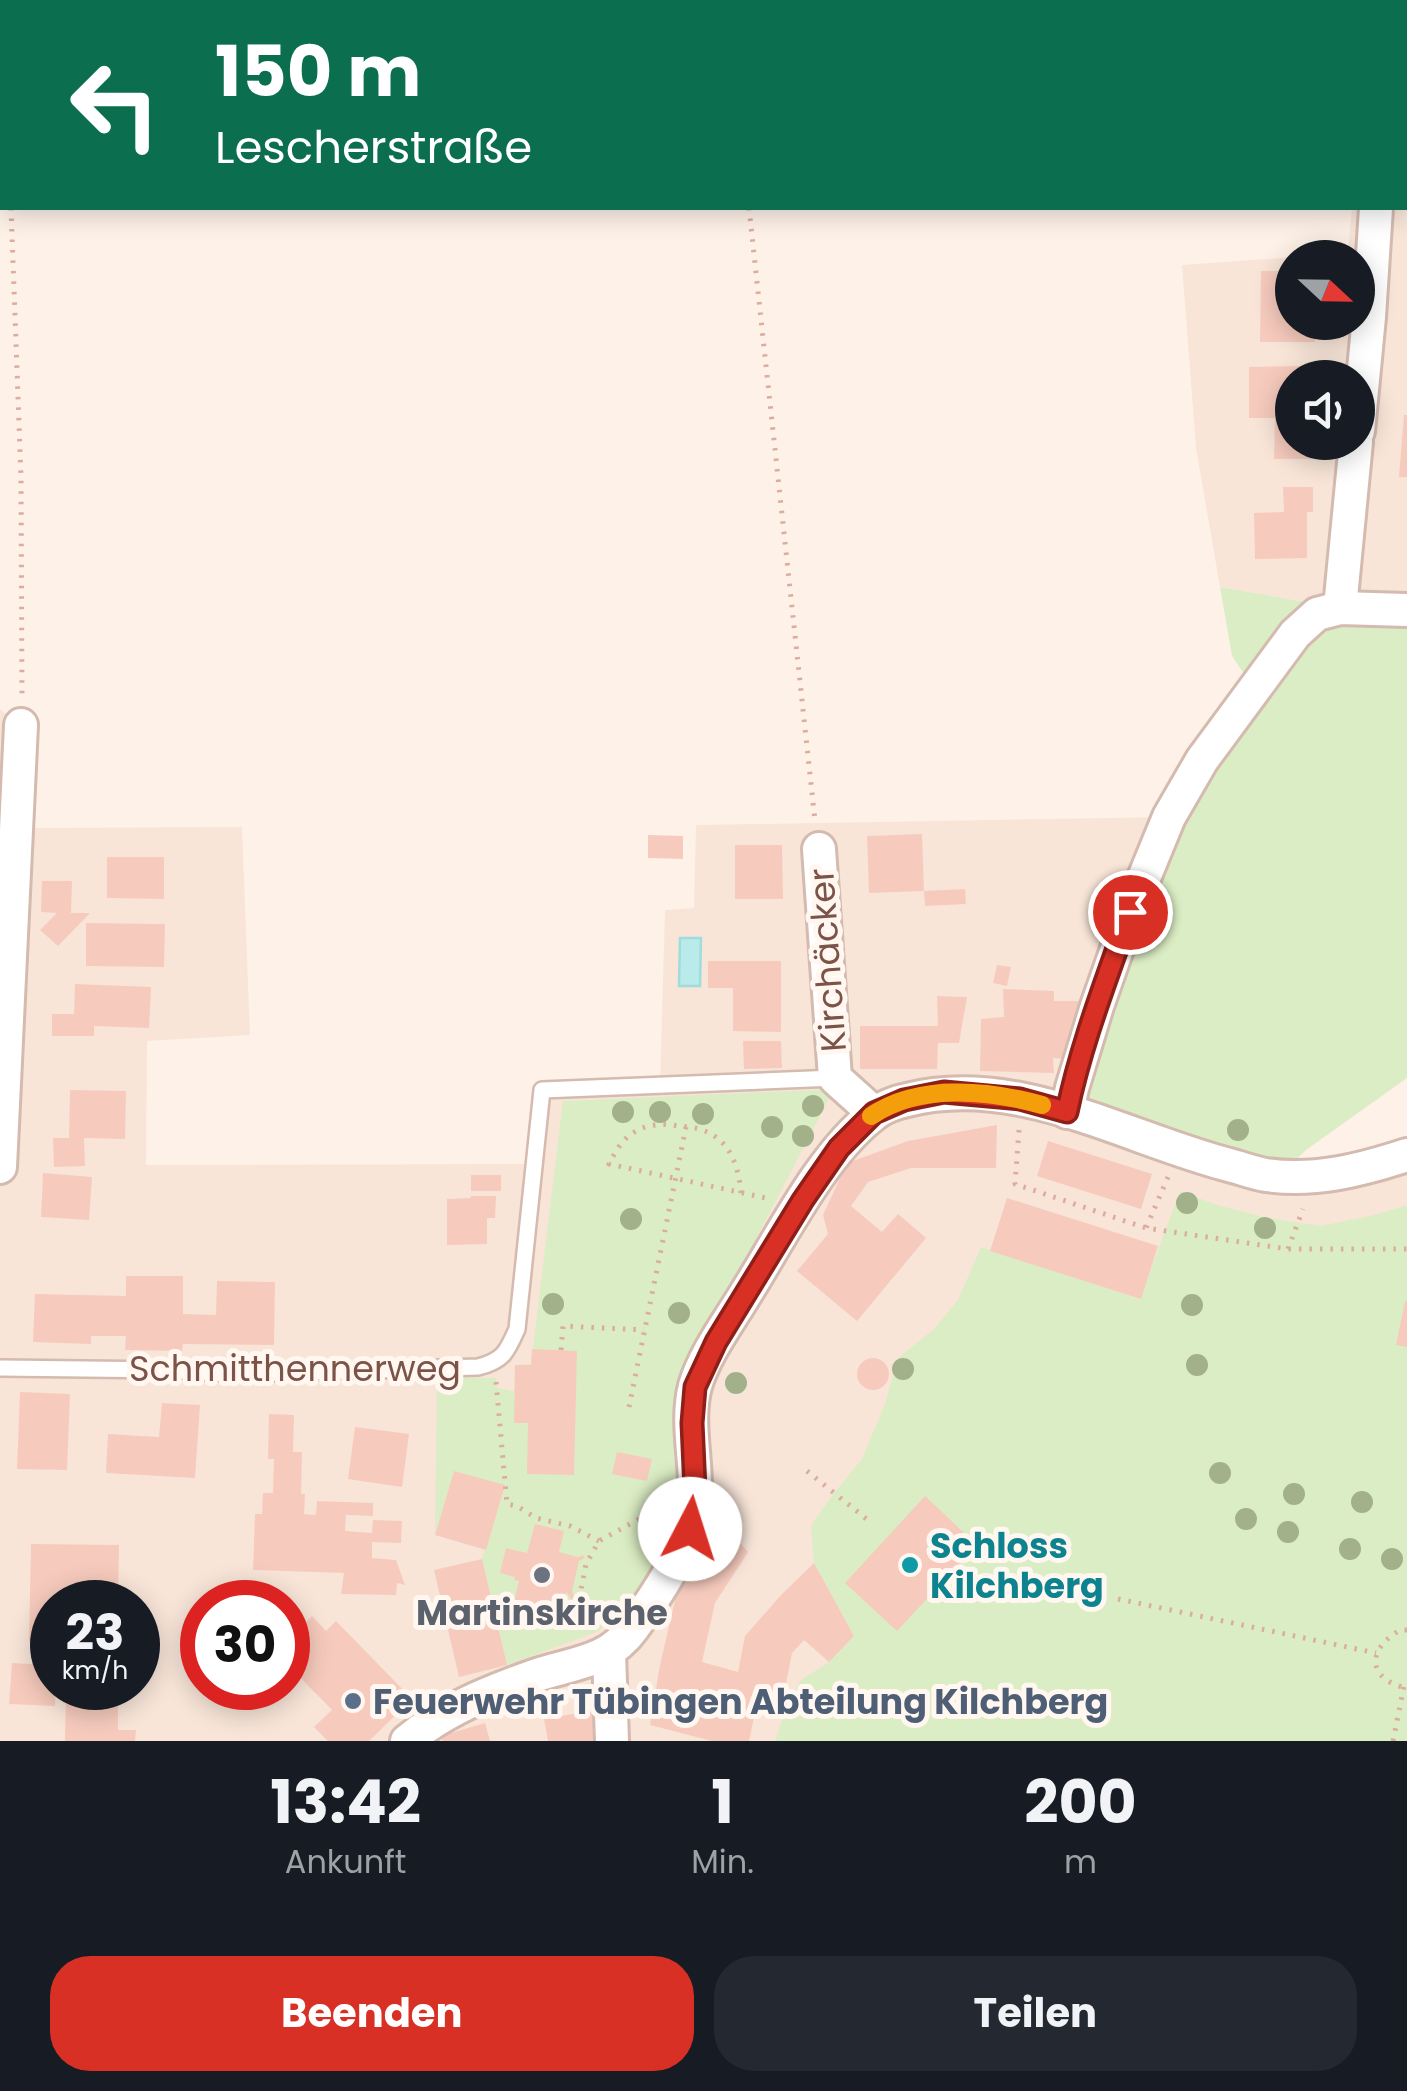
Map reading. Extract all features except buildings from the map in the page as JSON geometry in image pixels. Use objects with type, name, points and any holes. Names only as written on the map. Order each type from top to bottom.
[{"type":"street","points":[[1365,360],[1376,210]]},
{"type":"street","points":[[1340,608],[1354,460]]},
{"type":"street","points":[[1067,1112],[1097,1006],[1130,912],[1168,817],[1202,760],[1294,634],[1318,614],[1340,608],[1407,610]]},
{"type":"street","points":[[0,1166],[22,725]]},
{"type":"street","name":"Kirchäcker","points":[[819,849],[836,1078],[874,1113]]},
{"type":"street","points":[[407,1741],[429,1722],[477,1698],[609,1653],[631,1631],[676,1564],[690,1529],[695,1490],[695,1387],[716,1342],[839,1148],[874,1113],[904,1100],[944,1092],[1020,1099],[1265,1175],[1313,1177],[1364,1169],[1407,1156]]},
{"type":"street","points":[[609,1653],[612,1741]]},
{"type":"lane","name":"Schmitthennerweg","points":[[0,1368],[236,1374],[478,1367],[495,1363],[510,1348],[518,1329],[542,1090],[836,1078]]},
{"type":"path","points":[[10,210],[21,477],[22,725]]},
{"type":"path","points":[[749,210],[819,849]]},
{"type":"path","points":[[1020,1099],[1016,1184],[1146,1228],[1288,1248],[1407,1248]]},
{"type":"path","points":[[741,1193],[732,1154],[702,1130],[650,1125],[632,1133],[618,1146],[609,1164],[676,1179],[741,1193],[776,1200],[798,1210]]},
{"type":"path","points":[[628,1406],[686,1127]]},
{"type":"path","points":[[1146,1228],[1176,1150]]},
{"type":"path","points":[[1288,1248],[1313,1177]]},
{"type":"path","points":[[562,1350],[563,1326],[644,1330]]},
{"type":"path","points":[[495,1363],[507,1504],[536,1518],[570,1526],[599,1541]]},
{"type":"path","points":[[808,1471],[869,1520]]},
{"type":"path","points":[[580,1627],[576,1615],[586,1564],[599,1541],[652,1511]]},
{"type":"path","points":[[1118,1598],[1376,1653]]},
{"type":"path","points":[[1394,1741],[1405,1687],[1382,1676],[1376,1667],[1376,1653],[1393,1634],[1407,1630]]},
{"type":"shaded area","points":[[1352,210],[1407,210],[1407,610],[1340,608],[1220,587],[1196,448],[1182,265],[1275,258],[1275,340],[1375,340],[1375,240],[1349,240]]},
{"type":"shaded area","points":[[0,709],[21,725],[17,828],[242,827],[250,1035],[147,1041],[146,1165],[533,1164],[542,1090],[660,1085],[665,910],[694,908],[696,825],[1169,817],[1265,1175],[1407,1153],[1407,1741],[0,1741]]},
{"type":"green space","points":[[1220,587],[1340,608],[1407,610],[1407,1078],[1306,1150],[1280,1175],[1067,1112],[1130,912],[1254,689],[1232,656]]},
{"type":"green space","points":[[834,1089],[754,1243],[696,1342],[681,1381],[674,1458],[681,1490],[679,1523],[644,1594],[594,1633],[507,1665],[482,1559],[504,1486],[454,1471],[435,1535],[437,1377],[496,1378],[497,1388],[514,1391],[515,1365],[531,1364],[563,1101]]},
{"type":"green space","points":[[1180,1191],[1268,1218],[1321,1226],[1407,1205],[1407,1741],[775,1741],[787,1705],[801,1680],[829,1662],[854,1636],[814,1563],[811,1525],[862,1459],[885,1404],[898,1358],[934,1329],[958,1300],[981,1247],[1140,1299]]},
{"type":"water","points":[[680,938],[701,938],[700,986],[679,986]]},
{"type":"slow traffic","points":[[871,1116],[904,1100],[944,1092],[1020,1099],[1042,1105]]},
{"type":"place","name":"Schloss Kilchberg","points":[[910,1565]]},
{"type":"place","name":"Martinskirche","points":[[542,1575]]},
{"type":"place","name":"Feuerwehr Tübingen Abteilung Kilchberg","points":[[353,1701]]},
{"type":"route","points":[[690,1529],[695,1490],[695,1387],[716,1342],[839,1148],[874,1113],[904,1100],[944,1092],[1020,1099],[1067,1112],[1097,1006],[1130,912]]}]
